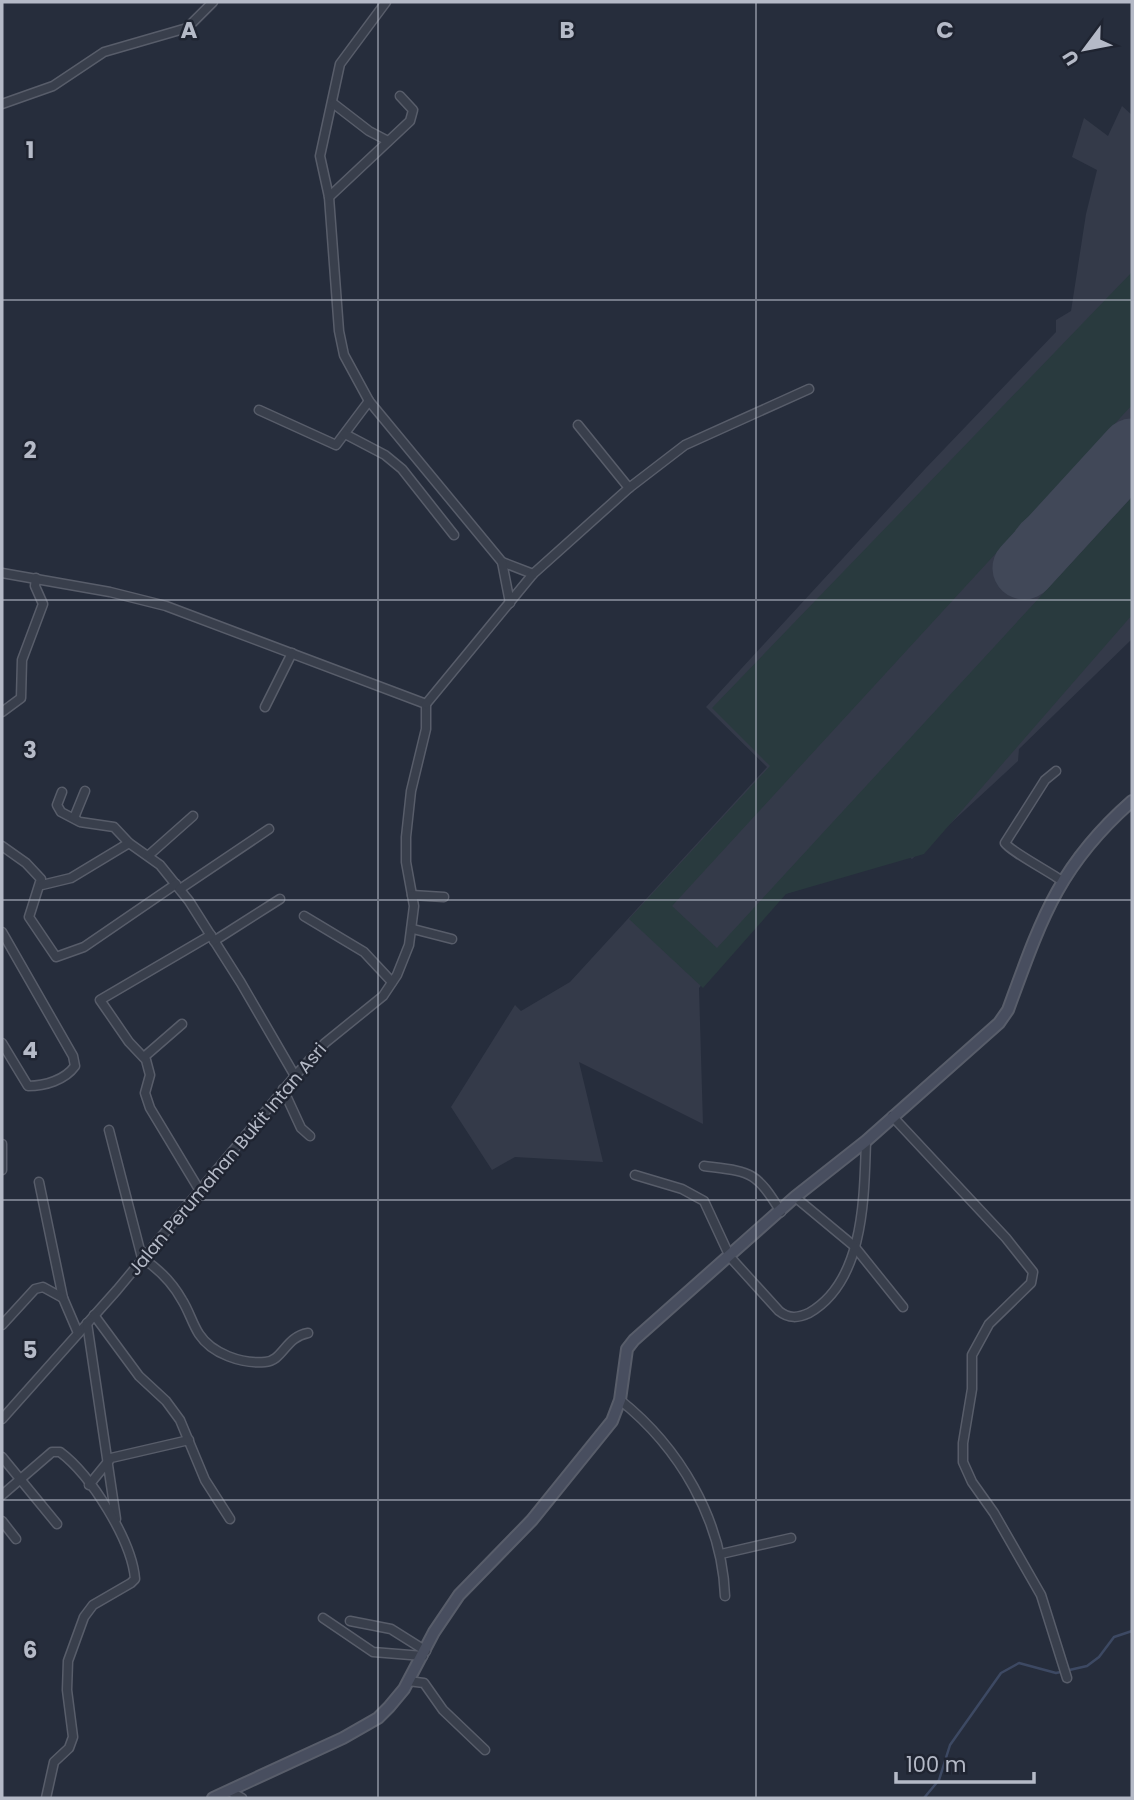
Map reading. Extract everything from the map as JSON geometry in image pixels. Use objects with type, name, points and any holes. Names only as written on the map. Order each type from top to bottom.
[{"type":"street","points":[[2,103],[52,86],[104,52],[187,28],[213,2]]},
{"type":"street","points":[[386,2],[340,64],[334,104],[320,156],[329,197],[339,331],[351,372],[369,401],[426,473],[502,562],[533,574]]},
{"type":"street","points":[[329,197],[414,116],[411,106],[400,96]]},
{"type":"street","points":[[334,104],[369,131],[388,141]]},
{"type":"street","points":[[2,573],[166,606],[426,704],[533,574],[629,488],[685,445],[809,389]]},
{"type":"street","points":[[259,410],[330,444],[338,444],[369,401]]},
{"type":"street","points":[[578,425],[629,488]]},
{"type":"street","points":[[345,434],[385,455],[414,483],[454,535]]},
{"type":"street","points":[[414,483],[426,473]]},
{"type":"street","points":[[502,562],[510,603]]},
{"type":"street","points":[[2,712],[16,704],[21,696],[22,660],[43,604],[35,586],[36,578]]},
{"type":"street","points":[[265,707],[292,653]]},
{"type":"street","name":"Jalan Perumahan Bukit Intan Asri","points":[[4,1412],[94,1315],[295,1076],[338,1032],[379,999],[392,982],[406,956],[413,929],[406,837],[411,792],[427,722],[426,704]]},
{"type":"street","points":[[1056,771],[1045,780],[1005,842],[1009,848],[1032,859],[1062,881]]},
{"type":"street","points":[[74,818],[85,791]]},
{"type":"street","points":[[62,792],[57,807],[85,823],[112,826],[129,844],[149,855],[178,887],[213,938],[295,1076]]},
{"type":"street","points":[[213,1798],[343,1738],[378,1718],[408,1681],[434,1632],[459,1595],[532,1520],[611,1421],[620,1400],[627,1349],[634,1340],[795,1197],[866,1141],[999,1023],[1009,1010],[1052,897],[1102,827],[1132,801]]},
{"type":"street","points":[[149,855],[193,816]]},
{"type":"street","points":[[2,846],[38,873],[42,885],[30,908],[29,917],[49,951],[58,957],[84,947],[269,829]]},
{"type":"street","points":[[42,885],[71,878],[129,844]]},
{"type":"street","points":[[412,895],[444,897]]},
{"type":"street","points":[[200,1191],[150,1108],[145,1093],[149,1069],[144,1057],[129,1042],[100,1000],[280,899]]},
{"type":"street","points":[[304,916],[364,952],[392,982]]},
{"type":"street","points":[[413,929],[452,939]]},
{"type":"street","points":[[2,932],[73,1056],[75,1066],[67,1075],[55,1081],[28,1086],[2,1043]]},
{"type":"street","points":[[144,1057],[182,1024]]},
{"type":"street","points":[[283,1090],[301,1128],[310,1136]]},
{"type":"street","points":[[892,1116],[1006,1238],[1032,1272],[1031,1283],[989,1324],[972,1355],[972,1389],[962,1453],[965,1471],[994,1513],[1046,1605],[1067,1678]]},
{"type":"street","points":[[109,1130],[142,1258],[155,1267],[175,1289],[206,1343],[243,1361],[270,1362],[291,1339],[308,1333]]},
{"type":"street","points":[[635,1175],[700,1197],[709,1208],[730,1257],[772,1304],[791,1318],[807,1314],[830,1294],[855,1246],[864,1198],[866,1141]]},
{"type":"street","points":[[2,1144],[2,1170]]},
{"type":"street","points":[[704,1166],[754,1176],[764,1185],[781,1212]]},
{"type":"street","points":[[39,1182],[63,1298],[78,1333]]},
{"type":"street","points":[[795,1197],[855,1246],[903,1307]]},
{"type":"street","points":[[2,1325],[34,1289],[43,1287],[63,1298]]},
{"type":"street","points":[[94,1315],[139,1376],[175,1412],[205,1480],[230,1520]]},
{"type":"street","points":[[87,1323],[118,1526]]},
{"type":"street","points":[[620,1400],[645,1420],[685,1470],[721,1555],[725,1596]]},
{"type":"street","points":[[89,1486],[114,1457],[189,1440]]},
{"type":"street","points":[[2,1495],[56,1451],[66,1457],[118,1526],[128,1546],[135,1579],[93,1605],[84,1617],[68,1661],[67,1690],[73,1737],[69,1748],[54,1762],[46,1798]]},
{"type":"street","points":[[2,1457],[57,1524]]},
{"type":"street","points":[[2,1521],[16,1539]]},
{"type":"street","points":[[721,1555],[791,1538]]},
{"type":"street","points":[[323,1618],[373,1652],[425,1653]]},
{"type":"street","points":[[350,1621],[391,1629],[425,1653]]},
{"type":"street","points":[[408,1681],[424,1683],[443,1710],[485,1750]]},
{"type":"street","points":[[229,1791],[242,1798]]},
{"type":"shaded area","points":[[1122,106],[1132,115],[1132,639],[1019,749],[1018,761],[912,859],[908,856],[785,894],[699,988],[703,1124],[579,1062],[603,1162],[515,1157],[492,1170],[451,1107],[515,1005],[521,1011],[570,982],[767,767],[706,707],[925,469],[1056,332],[1056,320],[1071,311],[1086,214],[1097,170],[1072,157],[1084,118],[1108,136]]},
{"type":"shaded area","points":[[1132,272],[1132,405],[672,906],[717,948],[1132,497],[1132,615],[924,854],[786,894],[703,988],[629,919],[770,766],[712,708]]},
{"type":"waterway","points":[[924,1798],[939,1780],[950,1745],[1001,1673],[1019,1663],[1056,1673],[1087,1666],[1099,1657],[1114,1637],[1132,1631]]},
{"type":"taxiway","points":[[1080,507],[1036,526],[1030,532],[1022,549],[1030,561],[1040,566],[1053,562],[1088,498]]},
{"type":"runway","points":[[1024,568],[1132,450]]}]
